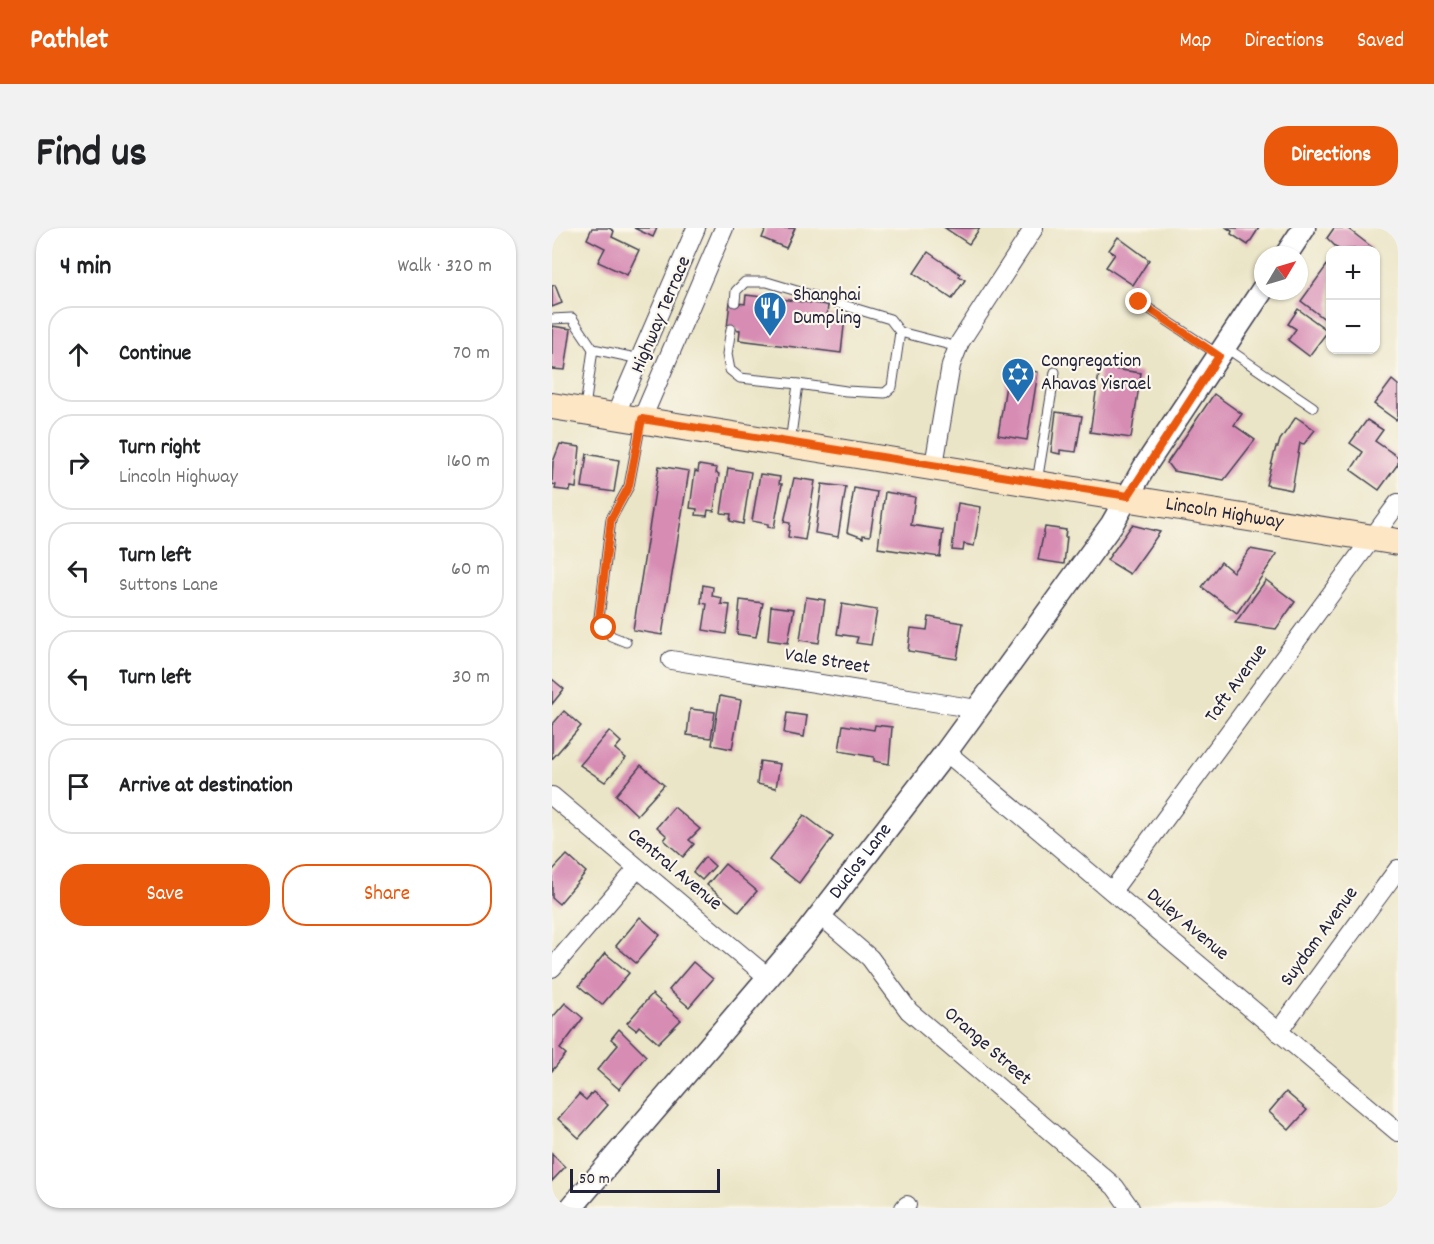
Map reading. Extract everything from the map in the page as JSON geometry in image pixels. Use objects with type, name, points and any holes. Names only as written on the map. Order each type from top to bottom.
[{"type":"main road","name":"Lincoln Highway","points":[[552,406],[1128,496],[1398,542]]},
{"type":"street","name":"Highway Terrace","points":[[615,416],[696,228]]},
{"type":"street","name":"Highway Terrace","points":[[642,419],[724,228]]},
{"type":"street","points":[[934,465],[951,365],[958,347],[1034,228]]},
{"type":"street","points":[[1292,246],[1304,228]]},
{"type":"street","name":"Duclos Lane","points":[[571,1208],[769,978],[946,752],[1112,524],[1256,300]]},
{"type":"street","name":"Taft Avenue","points":[[1112,891],[1398,503]]},
{"type":"street","name":"Vale Street","points":[[671,660],[977,709]]},
{"type":"street","name":"Duley Avenue","points":[[946,752],[1398,1132]]},
{"type":"street","name":"Central Avenue","points":[[552,796],[769,978]]},
{"type":"street","points":[[552,969],[637,869]]},
{"type":"street","name":"Suydam Avenue","points":[[1278,1032],[1398,869]]},
{"type":"street","name":"Orange Street","points":[[820,915],[870,958],[909,1011],[1115,1187],[1130,1208]]},
{"type":"lane","points":[[735,302],[736,291],[745,282],[767,282],[890,319],[900,333],[958,347]]},
{"type":"lane","points":[[1139,302],[1313,407]]},
{"type":"lane","points":[[552,318],[572,318],[593,349],[585,411]]},
{"type":"lane","points":[[731,328],[727,354],[730,370],[740,378],[846,391],[885,393],[892,387],[900,333]]},
{"type":"lane","points":[[593,349],[640,358]]},
{"type":"lane","points":[[1037,482],[1055,372]]},
{"type":"lane","points":[[790,443],[798,384]]},
{"type":"lane","points":[[626,642],[611,636],[599,618],[611,519],[629,486],[642,419]]},
{"type":"building","points":[[592,228],[609,228],[614,231],[612,237],[639,250],[627,275],[598,262],[605,248],[587,239]]},
{"type":"building","points":[[634,228],[657,228],[653,237]]},
{"type":"building","points":[[766,228],[795,228],[786,248],[762,238]]},
{"type":"building","points":[[945,228],[980,228],[969,244]]},
{"type":"building","points":[[1227,228],[1259,228],[1248,245],[1231,234],[1232,231]]},
{"type":"building","points":[[1334,228],[1347,228],[1370,246],[1335,246],[1327,238]]},
{"type":"building","points":[[1118,237],[1149,260],[1133,285],[1106,267],[1115,254],[1109,250]]},
{"type":"building","points":[[928,252],[965,280],[952,299],[914,273]]},
{"type":"building","points":[[1326,267],[1326,320],[1301,301],[1308,300],[1308,291]]},
{"type":"building","points":[[555,285],[562,303],[552,307],[552,286]]},
{"type":"building","points":[[746,295],[828,305],[827,315],[845,317],[841,353],[739,340],[740,330],[727,328],[730,302],[745,304]]},
{"type":"building","points":[[1298,309],[1326,330],[1326,334],[1309,356],[1288,340],[1296,329],[1288,324]]},
{"type":"building","points":[[552,326],[571,329],[565,370],[552,369]]},
{"type":"building","name":"Congregation Ahavas Yisrael","points":[[1009,367],[1038,372],[1027,440],[998,435]]},
{"type":"building","points":[[1100,367],[1141,373],[1131,438],[1090,432]]},
{"type":"building","points":[[1392,380],[1398,385],[1398,417],[1396,420],[1374,404]]},
{"type":"building","points":[[1214,394],[1242,414],[1234,425],[1255,440],[1224,480],[1173,471],[1167,463]]},
{"type":"building","points":[[1056,412],[1082,416],[1076,452],[1060,450],[1060,454],[1051,452]]},
{"type":"building","points":[[1296,417],[1315,430],[1304,444],[1300,443],[1292,490],[1266,485],[1276,447]]},
{"type":"building","points":[[1367,420],[1383,430],[1375,441],[1398,457],[1398,464],[1379,490],[1351,470],[1363,452],[1350,443]]},
{"type":"building","points":[[560,444],[580,447],[576,488],[571,487],[570,491],[555,489],[556,485],[552,484],[553,462]]},
{"type":"building","points":[[587,454],[619,460],[614,492],[582,487]]},
{"type":"building","points":[[699,465],[717,468],[716,473],[719,474],[714,511],[708,510],[707,516],[696,515],[697,509],[690,508],[695,471],[698,472]]},
{"type":"building","points":[[659,466],[689,471],[662,635],[633,630]]},
{"type":"building","points":[[728,468],[751,472],[743,524],[730,521],[731,514],[721,513]]},
{"type":"building","points":[[760,474],[780,477],[779,484],[782,484],[774,528],[768,527],[768,524],[752,521]]},
{"type":"building","points":[[794,478],[815,481],[805,540],[788,537],[790,523],[784,522]]},
{"type":"building","points":[[822,484],[846,487],[838,537],[815,533]]},
{"type":"building","points":[[854,488],[877,492],[870,536],[863,535],[863,538],[847,532]]},
{"type":"building","points":[[885,492],[915,497],[911,525],[943,530],[940,557],[878,548]]},
{"type":"building","points":[[958,503],[981,507],[974,546],[964,544],[963,551],[952,550]]},
{"type":"building","points":[[1132,525],[1160,532],[1130,574],[1107,560]]},
{"type":"building","points":[[1045,527],[1066,530],[1064,564],[1038,560]]},
{"type":"building","points":[[1250,549],[1277,554],[1237,613],[1202,587],[1221,562],[1233,572]]},
{"type":"building","points":[[1266,580],[1295,602],[1276,629],[1235,623]]},
{"type":"building","points":[[703,585],[713,587],[712,596],[722,598],[721,604],[730,605],[726,634],[703,630],[707,604],[701,603]]},
{"type":"building","points":[[806,597],[825,600],[819,643],[800,640]]},
{"type":"building","points":[[740,600],[763,603],[756,637],[737,634]]},
{"type":"building","points":[[842,604],[877,610],[871,645],[856,643],[858,637],[837,634]]},
{"type":"building","points":[[771,606],[794,609],[788,643],[768,640]]},
{"type":"building","points":[[929,617],[963,623],[957,659],[908,651],[911,628],[927,630]]},
{"type":"building","points":[[552,679],[564,689],[552,704]]},
{"type":"building","points":[[720,696],[741,700],[732,749],[712,745]]},
{"type":"building","points":[[690,709],[715,712],[711,738],[687,735]]},
{"type":"building","points":[[564,711],[581,726],[552,759],[552,725]]},
{"type":"building","points":[[787,713],[807,716],[804,737],[784,733]]},
{"type":"building","points":[[843,725],[874,730],[875,725],[892,727],[889,764],[874,761],[874,757],[839,751]]},
{"type":"building","points":[[609,731],[621,742],[615,749],[626,758],[605,782],[580,765]]},
{"type":"building","points":[[760,761],[780,764],[776,788],[757,784]]},
{"type":"building","points":[[641,765],[664,785],[637,815],[616,795]]},
{"type":"building","points":[[674,807],[700,829],[689,840],[694,844],[683,857],[664,840],[667,836],[657,827]]},
{"type":"building","points":[[804,815],[833,837],[799,883],[769,860]]},
{"type":"building","points":[[567,855],[586,872],[559,904],[552,898],[552,871]]},
{"type":"building","points":[[705,857],[715,866],[702,880],[693,872]]},
{"type":"building","points":[[725,864],[757,891],[739,912],[707,885]]},
{"type":"building","points":[[640,917],[660,935],[636,963],[616,946]]},
{"type":"building","points":[[605,953],[629,973],[602,1005],[579,986]]},
{"type":"building","points":[[693,962],[713,979],[689,1007],[669,990]]},
{"type":"building","points":[[652,994],[681,1020],[658,1043],[639,1026],[636,1030],[627,1023]]},
{"type":"building","points":[[565,1003],[583,1018],[560,1049],[566,1054],[552,1071],[552,1018]]},
{"type":"building","points":[[619,1029],[646,1056],[619,1089],[597,1070],[618,1045],[611,1039]]},
{"type":"building","points":[[593,1092],[608,1105],[579,1138],[558,1119],[579,1094],[586,1100]]},
{"type":"building","points":[[1286,1092],[1307,1110],[1289,1130],[1269,1112]]},
{"type":"building","points":[[552,1154],[565,1167],[552,1181]]},
{"type":"place","name":"Shanghai Dumpling","points":[[770,337]]},
{"type":"place","name":"Congregation Ahavas Yisrael","points":[[1018,403]]},
{"type":"route","points":[[604,628],[599,618],[611,519],[624,500],[629,486],[642,419],[1128,496],[1145,466],[1219,356],[1139,302]]}]
